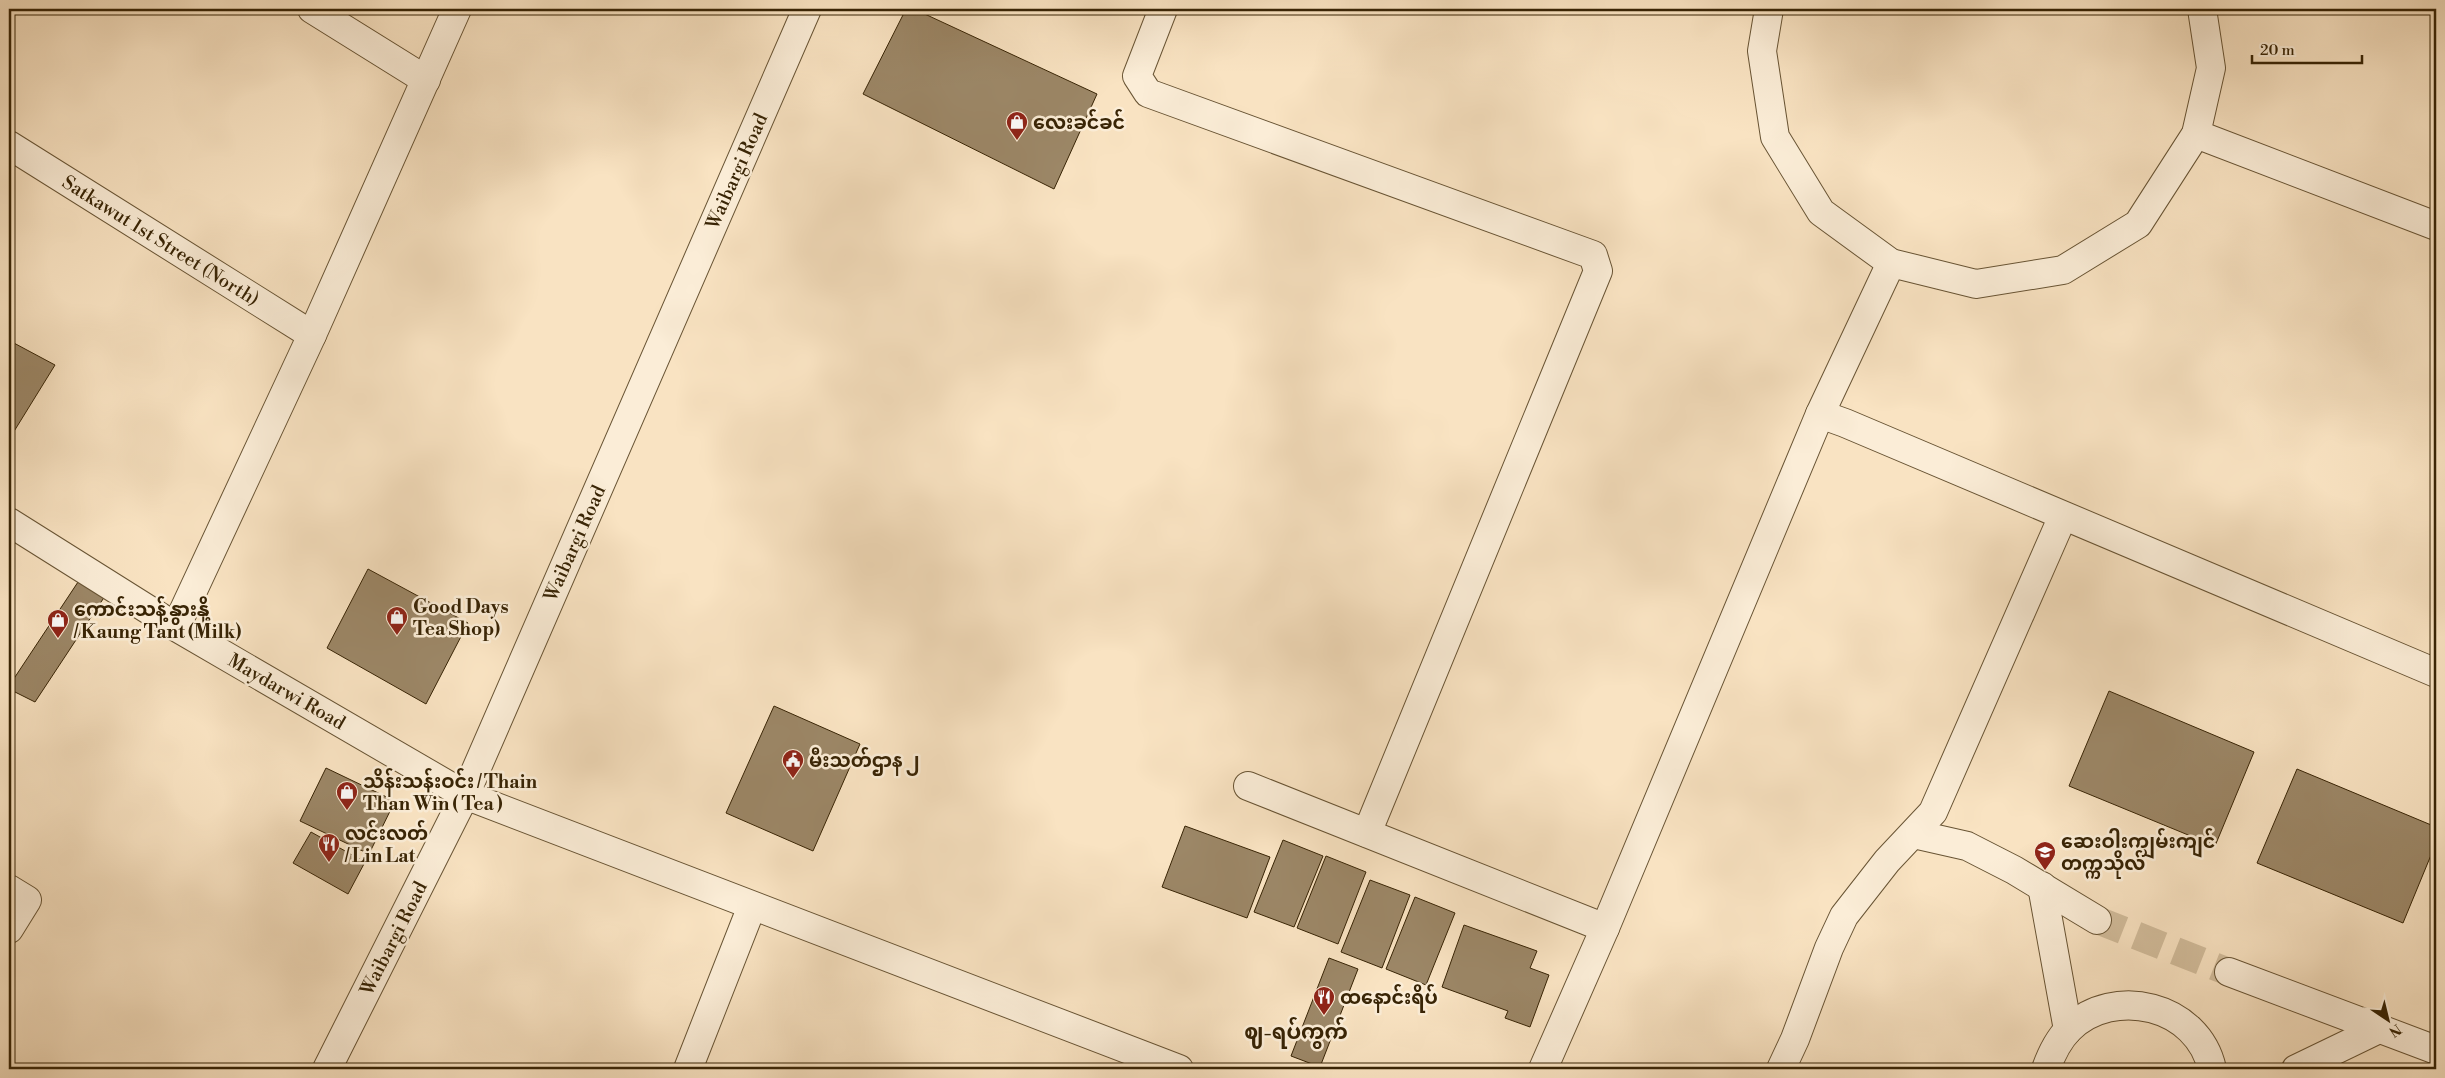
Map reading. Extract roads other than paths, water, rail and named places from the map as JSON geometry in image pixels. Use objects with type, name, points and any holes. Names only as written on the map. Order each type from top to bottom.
[{"type":"street","points":[[312,9],[426,80]]},
{"type":"street","points":[[176,627],[312,335],[457,9]]},
{"type":"street","name":"Waibargi Road","points":[[327,1069],[464,795],[807,9]]},
{"type":"street","points":[[1164,9],[1137,76],[1148,92],[1593,256],[1598,271],[1367,833]]},
{"type":"street","points":[[1769,9],[1762,50],[1775,138],[1821,212],[1891,263],[1976,284],[2063,270],[2138,224],[2196,134],[2211,68],[2202,9]]},
{"type":"street","points":[[2196,134],[2436,226]]},
{"type":"street","name":"Satkawut 1st Street (North)","points":[[9,146],[312,335]]},
{"type":"street","points":[[1543,1069],[1605,928],[1820,414],[1891,263]]},
{"type":"street","points":[[1820,414],[2436,673]]},
{"type":"street","points":[[1781,1069],[1795,1039],[1829,948],[1844,916],[1887,861],[1933,812],[2063,516]]},
{"type":"street","name":"Maydarwi Road","points":[[9,522],[176,627],[464,795],[1179,1069]]},
{"type":"street","points":[[1248,786],[1605,928]]},
{"type":"street","points":[[1914,834],[1967,846],[2042,886],[2097,920]]},
{"type":"street","points":[[2042,886],[2068,1030]]},
{"type":"street","points":[[9,929],[18,894]]},
{"type":"street","points":[[688,1069],[752,906]]},
{"type":"street","points":[[2229,972],[2436,1050]]},
{"type":"street","points":[[2046,1069],[2055,1048],[2068,1030],[2086,1016],[2106,1007],[2128,1004],[2151,1007],[2171,1015],[2189,1029],[2202,1046],[2212,1069]]},
{"type":"street","points":[[2296,1069],[2379,1029]]},
{"type":"tunnel","points":[[2097,920],[2229,972]]},
{"type":"place","name":"လေးခင်ခင်","points":[[1017,141]]},
{"type":"place","name":"Good Days Tea Shop)","points":[[397,636]]},
{"type":"place","name":"ကောင်းသန့် နွားနို့ / Kaung Tant (Milk)","points":[[58,639]]},
{"type":"place","name":"မီးသတ်ဌာန ၂","points":[[793,779]]},
{"type":"place","name":"သိန်းသန်းဝင်း / Thain Than Win ( Tea )","points":[[347,811]]},
{"type":"place","name":"လင်းလတ် / Lin Lat","points":[[329,863]]},
{"type":"place","name":"ဆေးဝါးကျွမ်းကျင် တက္ကသိုလ်","points":[[2045,871]]},
{"type":"place","name":"ထနောင်းရိပ်","points":[[1324,1016]]},
{"type":"district","name":"ဈ-ရပ်ကွက်","points":[[1296,1032]]}]
